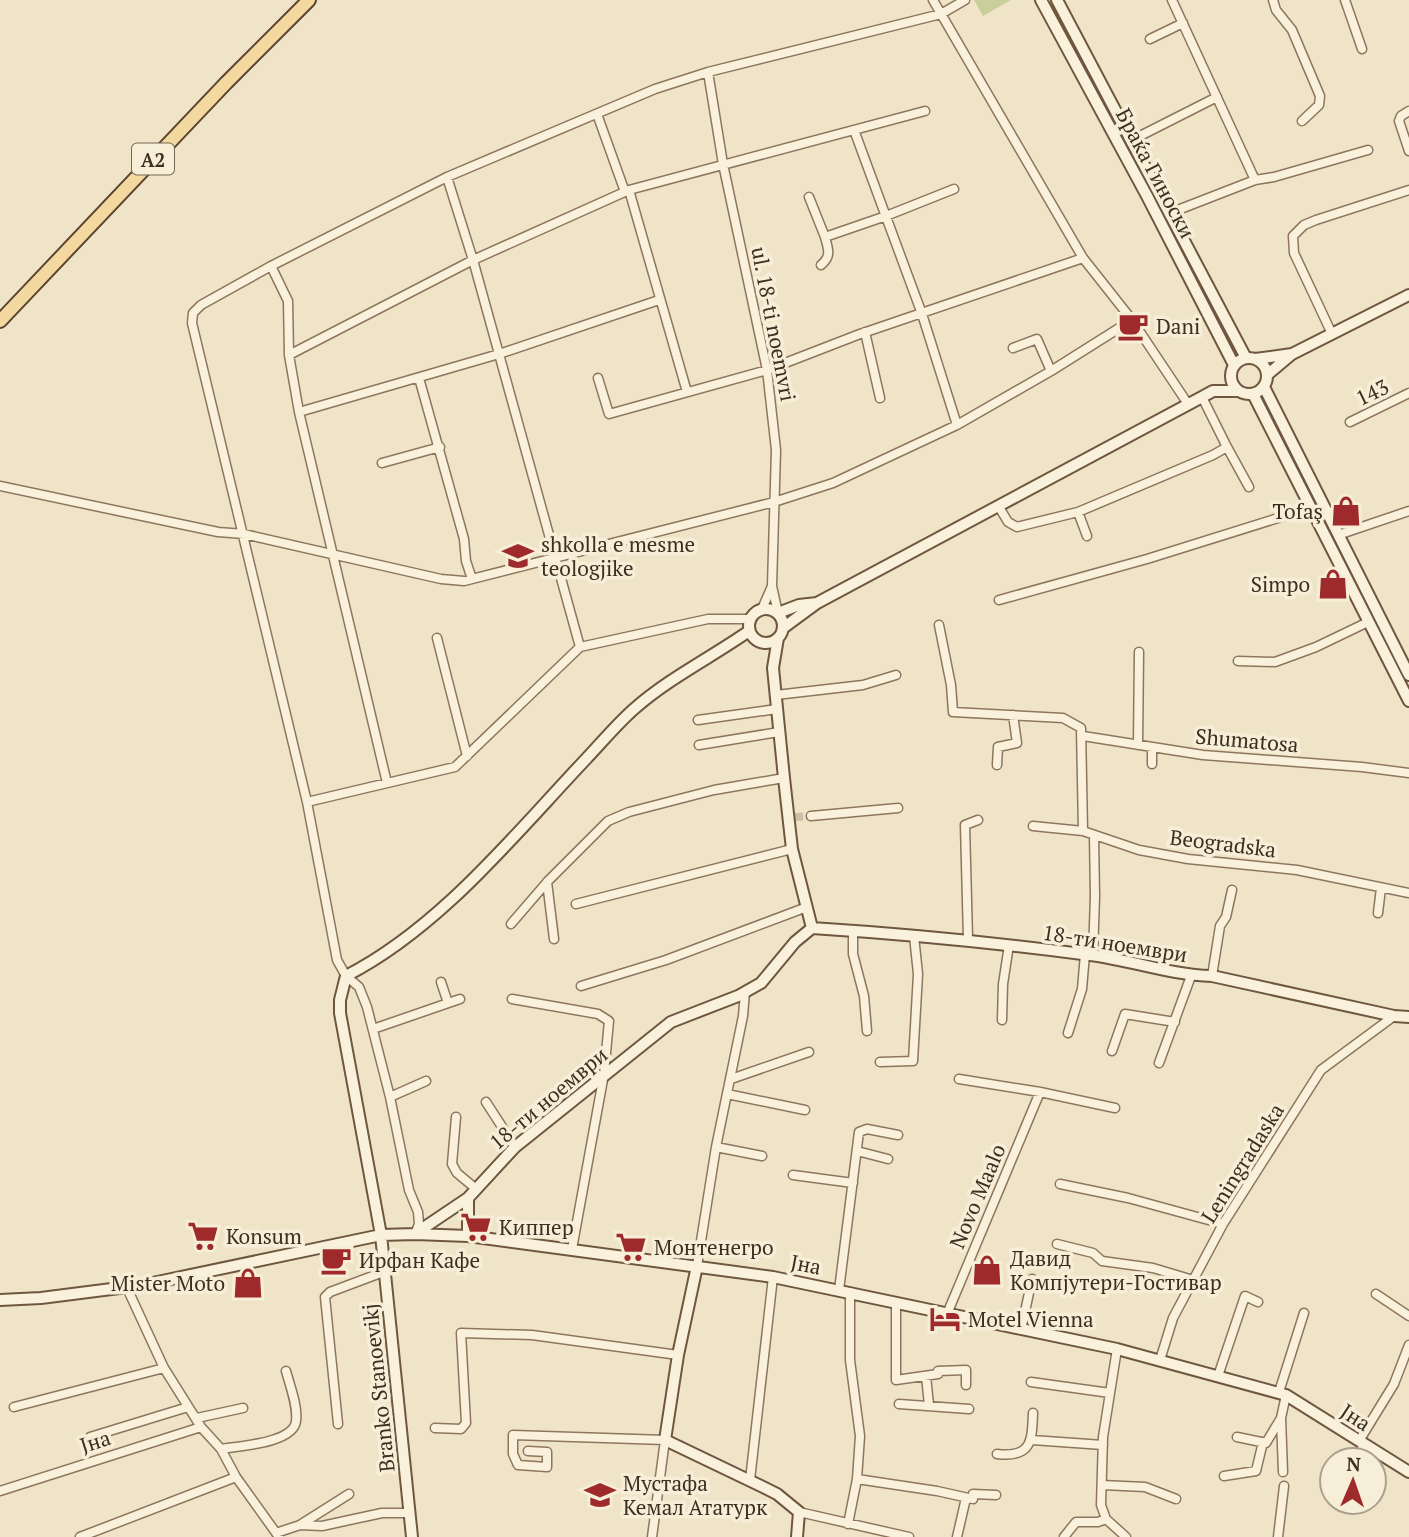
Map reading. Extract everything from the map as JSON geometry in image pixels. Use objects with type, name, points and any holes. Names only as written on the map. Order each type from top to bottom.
[{"type":"main road","name":"A2","points":[[0,321],[226,83],[309,0]]},
{"type":"street","points":[[933,0],[1083,258],[1132,320],[1188,404]]},
{"type":"street","points":[[415,1234],[419,1224],[418,1212],[409,1190],[373,1029],[359,987],[346,976],[337,960],[307,802],[192,323],[193,313],[201,305],[271,266],[447,177],[666,84],[941,14],[965,0]]},
{"type":"street","name":"Браќа Гиноски","points":[[1041,0],[1147,196],[1232,370],[1233,386],[1237,390]]},
{"type":"street","name":"Браќа Гиноски","points":[[1057,0],[1250,359],[1264,365],[1266,381],[1338,535],[1409,675]]},
{"type":"street","points":[[1172,0],[1255,180]]},
{"type":"street","points":[[1273,0],[1276,10],[1292,30],[1320,96],[1319,105],[1302,121]]},
{"type":"street","points":[[1345,0],[1362,50]]},
{"type":"street","points":[[1150,39],[1183,23]]},
{"type":"street","name":"ul. 18-ti noemvri","points":[[708,72],[723,164],[767,370],[776,450],[772,586],[778,613]]},
{"type":"street","points":[[1132,140],[1217,97]]},
{"type":"street","points":[[289,355],[473,260],[627,191],[925,111]]},
{"type":"street","points":[[1409,111],[1401,116],[1399,121],[1409,150]]},
{"type":"street","points":[[597,114],[627,191],[687,392]]},
{"type":"street","points":[[854,130],[922,314],[957,425]]},
{"type":"street","points":[[1170,213],[1255,180],[1368,150]]},
{"type":"street","points":[[447,177],[473,260],[580,646]]},
{"type":"street","points":[[825,237],[954,189]]},
{"type":"street","points":[[1332,334],[1294,253],[1293,236],[1304,225],[1409,190]]},
{"type":"street","points":[[809,197],[829,253],[828,260],[821,265]]},
{"type":"street","points":[[598,378],[609,414],[767,370],[865,332],[1083,258]]},
{"type":"street","points":[[271,266],[288,301],[289,355],[299,412],[387,783]]},
{"type":"street","points":[[1213,391],[1237,390],[1247,395],[1253,394],[1292,354],[1409,295]]},
{"type":"street","points":[[299,412],[499,354],[659,300]]},
{"type":"street","points":[[0,486],[218,532],[244,534],[441,579],[464,581],[774,502],[833,483],[957,425],[1132,320]]},
{"type":"street","points":[[865,332],[880,398]]},
{"type":"street","points":[[1013,348],[1037,340],[1051,371]]},
{"type":"street","points":[[307,802],[455,767],[580,646],[708,619],[754,633],[768,643],[817,603],[1213,391],[1232,370],[1250,359],[1292,354]]},
{"type":"street","points":[[419,378],[440,447],[472,579]]},
{"type":"street","name":"143","points":[[1350,422],[1409,393]]},
{"type":"street","points":[[1253,394],[1409,701]]},
{"type":"street","points":[[1202,397],[1249,487]]},
{"type":"street","points":[[382,463],[440,447]]},
{"type":"street","points":[[999,507],[1008,522],[1017,527],[1077,512],[1227,447]]},
{"type":"street","points":[[999,600],[1147,559],[1310,508]]},
{"type":"street","points":[[1338,535],[1409,511]]},
{"type":"street","points":[[1077,512],[1087,536]]},
{"type":"street","name":"ul. 18-ti noemvri","points":[[762,609],[772,586]]},
{"type":"street","points":[[778,613],[799,605],[817,603]]},
{"type":"street","points":[[773,668],[754,633],[753,614],[768,608],[778,613],[783,622],[773,668],[783,778],[792,818],[792,849],[813,928]]},
{"type":"street","points":[[1238,662],[1275,662],[1316,647],[1368,622]]},
{"type":"street","points":[[939,625],[951,685],[953,712],[1063,718],[1081,728],[1083,831]]},
{"type":"street","points":[[346,976],[370,964],[449,903],[635,708],[696,664],[754,633]]},
{"type":"street","points":[[437,638],[467,756]]},
{"type":"street","points":[[1138,745],[1139,652]]},
{"type":"street","points":[[776,695],[863,685],[896,675]]},
{"type":"street","points":[[698,720],[777,709]]},
{"type":"street","points":[[997,765],[998,747],[1017,743],[1013,715]]},
{"type":"street","points":[[699,745],[779,732]]},
{"type":"street","name":"Shumatosa","points":[[1083,736],[1203,755],[1362,767],[1409,774]]},
{"type":"street","points":[[1152,748],[1152,764]]},
{"type":"street","points":[[511,924],[547,882],[608,821],[629,812],[714,790],[783,778]]},
{"type":"street","points":[[811,816],[898,808]]},
{"type":"street","points":[[968,939],[965,825],[978,820]]},
{"type":"street","name":"Beogradska","points":[[1033,826],[1083,831],[1139,849],[1188,859],[1333,875],[1409,893]]},
{"type":"street","points":[[1068,1033],[1089,955],[1096,896],[1094,836]]},
{"type":"street","points":[[576,904],[792,849]]},
{"type":"street","points":[[547,882],[554,939]]},
{"type":"street","points":[[1378,913],[1381,888]]},
{"type":"street","points":[[1212,976],[1220,926],[1226,917],[1231,890]]},
{"type":"street","points":[[581,985],[666,960],[807,907]]},
{"type":"street","name":"18-ти ноември","points":[[415,1234],[468,1198],[515,1147],[671,1022],[761,983],[795,942],[813,928],[968,939],[1089,955],[1191,976],[1212,976],[1409,1017]]},
{"type":"street","points":[[853,931],[853,954],[864,996],[867,1031]]},
{"type":"street","points":[[880,1062],[913,1061],[918,974],[914,936]]},
{"type":"street","points":[[1002,1020],[1003,984],[1009,945]]},
{"type":"street","name":"Branko Stanoevikj","points":[[346,976],[340,1013],[386,1271],[412,1537]]},
{"type":"street","points":[[1159,1063],[1191,976]]},
{"type":"street","points":[[441,982],[448,1003]]},
{"type":"street","points":[[652,1537],[678,1354],[697,1266],[716,1147],[743,1016],[745,992]]},
{"type":"street","points":[[373,1029],[460,999]]},
{"type":"street","points":[[512,999],[605,1017],[609,1021],[604,1074],[572,1249]]},
{"type":"street","points":[[1112,1051],[1125,1014],[1175,1022]]},
{"type":"street","name":"Leningradaska","points":[[1160,1360],[1174,1318],[1223,1224],[1321,1070],[1394,1016]]},
{"type":"street","points":[[730,1079],[809,1052]]},
{"type":"street","points":[[959,1079],[1115,1108]]},
{"type":"street","points":[[390,1097],[426,1081]]},
{"type":"street","name":"Novo Maalo","points":[[947,1314],[1040,1092]]},
{"type":"street","points":[[727,1094],[805,1110]]},
{"type":"street","points":[[486,1102],[515,1147]]},
{"type":"street","points":[[456,1117],[452,1164],[475,1188]]},
{"type":"street","points":[[848,1524],[858,1479],[860,1436],[850,1360],[845,1291],[859,1132],[867,1129],[898,1135]]},
{"type":"street","points":[[716,1147],[762,1156]]},
{"type":"street","points":[[857,1151],[888,1159]]},
{"type":"street","points":[[793,1175],[853,1183]]},
{"type":"street","points":[[1060,1184],[1128,1198],[1223,1224]]},
{"type":"street","points":[[468,1198],[468,1237]]},
{"type":"street","name":"Јна","points":[[0,1300],[127,1287],[381,1235],[468,1237],[572,1249],[773,1277],[1160,1360],[1282,1394],[1409,1472]]},
{"type":"street","points":[[1057,1244],[1093,1252],[1102,1261],[1153,1268],[1193,1280]]},
{"type":"street","points":[[338,1424],[325,1297],[330,1292],[386,1271]]},
{"type":"street","points":[[750,1480],[773,1277]]},
{"type":"street","points":[[1021,1329],[1032,1279]]},
{"type":"street","points":[[127,1287],[164,1368],[188,1408],[221,1449],[236,1477],[277,1535],[300,1525],[349,1494]]},
{"type":"street","points":[[1376,1294],[1409,1316]]},
{"type":"street","points":[[1218,1376],[1245,1296],[1258,1302]]},
{"type":"street","points":[[896,1303],[896,1380],[938,1374],[938,1371],[966,1370],[966,1385]]},
{"type":"street","points":[[1283,1472],[1282,1394],[1304,1313]]},
{"type":"street","points":[[435,1429],[461,1429],[466,1423],[461,1333],[532,1335],[678,1354]]},
{"type":"street","points":[[1361,1446],[1394,1384],[1409,1345]]},
{"type":"street","points":[[1116,1349],[1103,1445],[1101,1505],[1106,1519],[1126,1537]]},
{"type":"street","points":[[14,1407],[164,1368]]},
{"type":"street","points":[[221,1449],[279,1439],[294,1428],[295,1408],[286,1371]]},
{"type":"street","points":[[926,1376],[929,1405]]},
{"type":"street","points":[[1031,1382],[1110,1393]]},
{"type":"street","points":[[899,1404],[969,1409]]},
{"type":"street","name":"Јна","points":[[90,1437],[188,1408]]},
{"type":"street","points":[[197,1418],[243,1408]]},
{"type":"street","points":[[997,1454],[1009,1456],[1028,1447],[1032,1440],[1033,1413]]},
{"type":"street","points":[[1237,1437],[1266,1443],[1281,1418]]},
{"type":"street","name":"Јна","points":[[0,1491],[201,1427]]},
{"type":"street","points":[[528,1451],[547,1452],[547,1466],[518,1465],[513,1454],[513,1435],[665,1440],[777,1494],[799,1512],[909,1537]]},
{"type":"street","points":[[1032,1440],[1103,1445]]},
{"type":"street","points":[[1224,1476],[1256,1471],[1263,1442]]},
{"type":"street","points":[[80,1537],[236,1477]]},
{"type":"street","points":[[858,1479],[972,1499],[972,1494],[996,1495]]},
{"type":"street","points":[[1102,1485],[1145,1487],[1176,1499]]},
{"type":"street","points":[[1278,1537],[1284,1486]]},
{"type":"street","points":[[957,1537],[966,1498]]},
{"type":"street","points":[[797,1537],[799,1512]]},
{"type":"street","points":[[300,1525],[322,1526],[382,1513],[410,1513]]},
{"type":"street","points":[[1064,1537],[1076,1522],[1098,1522],[1106,1519]]},
{"type":"green space","points":[[974,0],[1011,0],[983,16]]},
{"type":"tunnel","points":[[795,817],[811,816]]},
{"type":"place","name":"Dani","points":[[1133,326]]},
{"type":"place","name":"Tofaş","points":[[1346,511]]},
{"type":"place","name":"shkolla e mesme teologjike","points":[[518,556]]},
{"type":"place","name":"Simpo","points":[[1333,584]]},
{"type":"place","name":"Киппер","points":[[476,1227]]},
{"type":"place","name":"Konsum","points":[[203,1236]]},
{"type":"place","name":"Монтенегро","points":[[631,1247]]},
{"type":"place","name":"Ирфан Кафе","points":[[336,1260]]},
{"type":"place","name":"Давид Компјутери-Гостивар","points":[[987,1270]]},
{"type":"place","name":"Mister Moto","points":[[248,1283]]},
{"type":"place","name":"Motel Vienna","points":[[945,1319]]},
{"type":"place","name":"Мустафа Кемал Ататурк","points":[[600,1495]]}]
